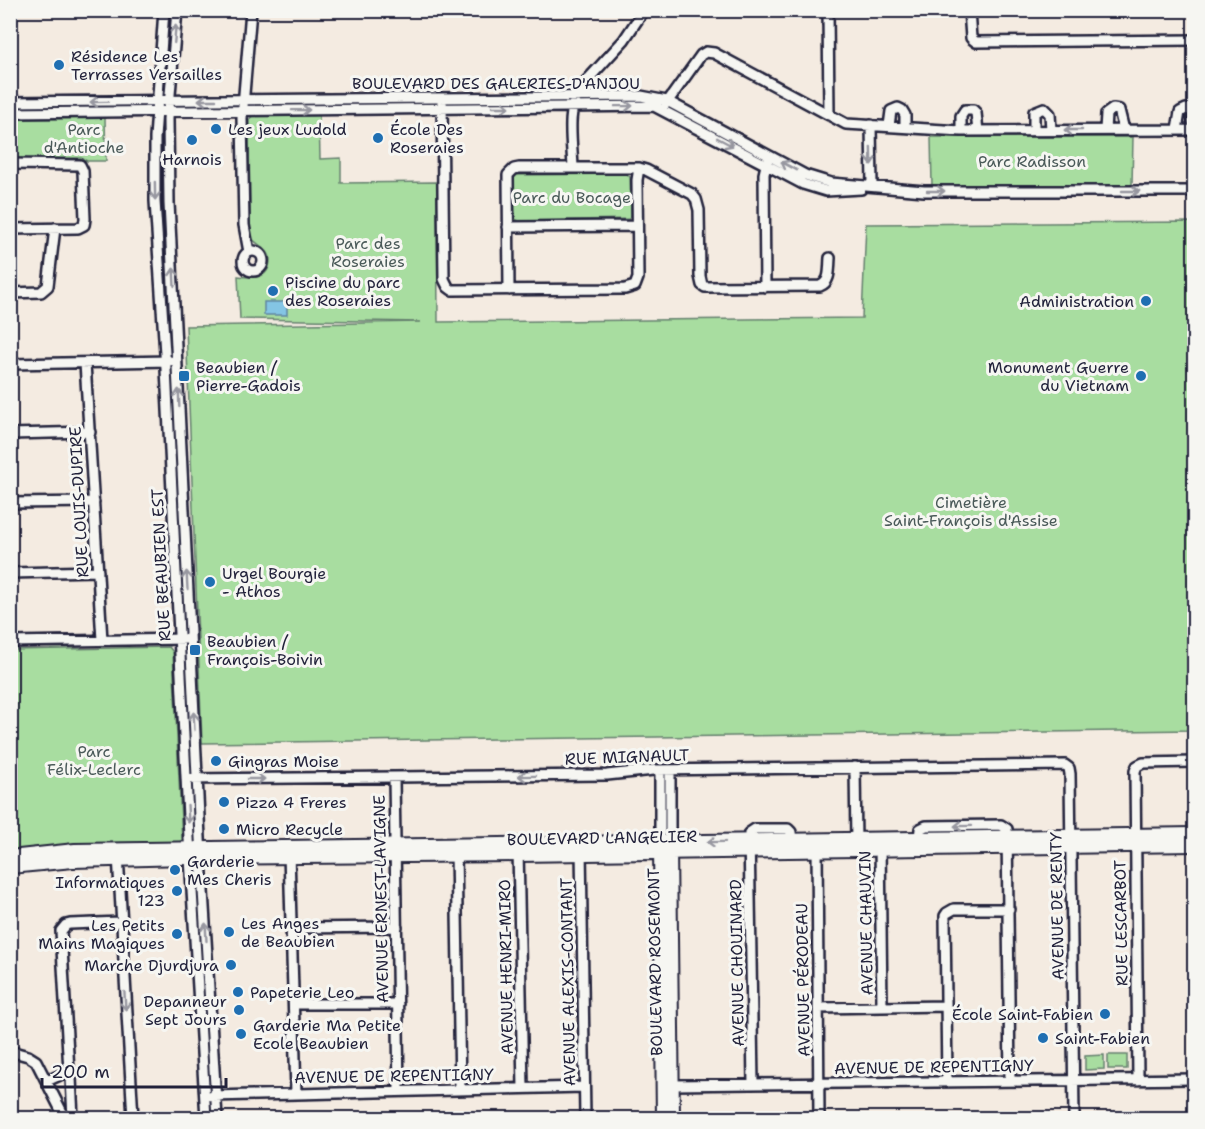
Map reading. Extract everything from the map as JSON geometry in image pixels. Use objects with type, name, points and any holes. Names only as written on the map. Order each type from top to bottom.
[{"type":"main road","name":"BOULEVARD LANGELIER","points":[[1135,841],[1194,834]]},
{"type":"main road","name":"BOULEVARD LANGELIER","points":[[880,844],[919,839],[1008,842]]},
{"type":"main road","name":"BOULEVARD LANGELIER","points":[[750,846],[792,841],[817,845]]},
{"type":"main road","name":"BOULEVARD LANGELIER","points":[[10,867],[118,855],[195,853],[1008,842],[1135,841],[1194,845]]},
{"type":"main road","name":"BOULEVARD ROSEMONT","points":[[665,848],[673,1119]]},
{"type":"main road","name":"BOULEVARD ROSEMONT","points":[[663,1119],[665,848]]},
{"type":"main road","name":"BOULEVARD LANGELIER","points":[[10,857],[75,850],[118,855]]},
{"type":"street","name":"RUE BEAUBIEN EST","points":[[164,10],[154,159],[157,232],[166,361],[187,779],[209,978],[217,1119]]},
{"type":"street","name":"RUE BEAUBIEN EST","points":[[177,10],[169,111],[171,231],[197,779],[195,853],[197,979],[206,1119]]},
{"type":"street","points":[[249,252],[244,225],[243,110],[251,10]]},
{"type":"street","points":[[573,167],[573,102],[580,88],[624,40],[644,10]]},
{"type":"street","points":[[828,10],[829,115]]},
{"type":"street","points":[[969,10],[972,39],[978,42],[1194,40]]},
{"type":"street","points":[[665,105],[701,55],[709,51],[846,123],[961,131],[1194,130],[1192,111],[1185,109],[1178,115],[1178,130]]},
{"type":"street","name":"BOULEVARD DES GALERIES-D'ANJOU","points":[[10,113],[157,106],[170,100],[244,99],[442,103]]},
{"type":"street","name":"BOULEVARD DES GALERIES-D'ANJOU","points":[[10,102],[157,106],[169,111],[442,103],[573,102],[665,105],[768,160],[803,184],[820,190],[843,192],[872,186],[924,191],[1194,191]]},
{"type":"street","points":[[442,103],[445,284],[452,290],[625,289],[635,286],[638,278],[637,180],[639,168]]},
{"type":"street","points":[[889,126],[891,111],[900,108],[905,115],[904,127]]},
{"type":"street","points":[[1034,130],[1034,112],[1044,108],[1050,114],[1051,130]]},
{"type":"street","points":[[961,131],[962,113],[969,109],[976,113],[978,131]]},
{"type":"street","points":[[1105,130],[1106,114],[1113,109],[1121,113],[1124,130]]},
{"type":"street","points":[[871,125],[872,186]]},
{"type":"street","points":[[765,287],[764,174],[768,160]]},
{"type":"street","points":[[10,164],[73,163],[81,166],[85,219],[84,225],[78,228],[10,229]]},
{"type":"street","points":[[509,290],[508,175],[510,171],[519,168],[639,168],[687,192],[696,199],[699,210],[702,285],[710,287],[824,285],[828,279],[830,258]]},
{"type":"street","points":[[508,227],[637,226]]},
{"type":"street","points":[[10,293],[36,293],[45,290],[49,281],[54,228]]},
{"type":"street","points":[[157,232],[171,231]]},
{"type":"street","points":[[10,364],[178,360]]},
{"type":"street","name":"RUE LOUIS-DUPIRE","points":[[86,363],[102,640]]},
{"type":"street","points":[[10,434],[90,432]]},
{"type":"street","points":[[169,437],[180,436]]},
{"type":"street","points":[[10,503],[94,502]]},
{"type":"street","points":[[10,573],[98,571]]},
{"type":"street","points":[[10,642],[190,638]]},
{"type":"street","name":"RUE LESCARBOT","points":[[1138,1080],[1135,774],[1137,766],[1146,763],[1194,762]]},
{"type":"street","name":"RUE MIGNAULT","points":[[187,779],[607,775],[665,770],[1060,764],[1067,766]]},
{"type":"street","name":"AVENUE DE RENTY","points":[[1067,766],[1070,774],[1072,842],[1074,1119]]},
{"type":"street","name":"AVENUE CHAUVIN","points":[[855,767],[856,845]]},
{"type":"street","name":"BOULEVARD ROSEMONT","points":[[665,770],[665,848]]},
{"type":"street","name":"AVENUE ERNEST-LAVIGNE","points":[[394,778],[399,1091]]},
{"type":"street","points":[[1008,842],[1011,1081]]},
{"type":"street","name":"AVENUE CHAUVIN","points":[[880,844],[882,1006]]},
{"type":"street","name":"AVENUE PÉRODEAU","points":[[817,845],[819,1119]]},
{"type":"street","name":"AVENUE CHOUINARD","points":[[750,846],[753,1084]]},
{"type":"street","name":"AVENUE ALEXIS-CONTANT","points":[[581,849],[585,1119]]},
{"type":"street","name":"AVENUE HENRI-MIRO","points":[[518,850],[523,1088]]},
{"type":"street","points":[[456,851],[460,1090]]},
{"type":"street","points":[[289,853],[296,1093]]},
{"type":"street","points":[[118,855],[120,922],[133,1119]]},
{"type":"street","points":[[947,1082],[945,920],[947,913],[954,909],[1009,909]]},
{"type":"street","points":[[73,1119],[61,931],[70,924],[120,922]]},
{"type":"street","points":[[292,928],[397,927]]},
{"type":"street","points":[[197,979],[209,978]]},
{"type":"street","points":[[294,1004],[398,1004]]},
{"type":"street","points":[[818,1008],[946,1006]]},
{"type":"street","points":[[202,1048],[213,1048]]},
{"type":"street","points":[[10,1052],[28,1056],[36,1061],[65,1119]]},
{"type":"street","points":[[47,1081],[69,1071]]},
{"type":"street","name":"AVENUE DE REPENTIGNY","points":[[673,1085],[1194,1079]]},
{"type":"street","name":"AVENUE DE REPENTIGNY","points":[[205,1096],[584,1087]]},
{"type":"green space","name":"Cimetière Saint-François d'Assise","points":[[253,115],[319,115],[320,159],[341,158],[341,183],[437,182],[438,322],[862,318],[866,224],[1194,222],[1194,730],[202,743],[186,326],[421,322],[240,319],[238,276],[260,276],[267,271],[270,262],[270,256],[266,250],[250,236],[249,120]]},
{"type":"green space","name":"Parc d'Antioche","points":[[105,118],[106,161],[87,161],[81,158],[11,159],[11,119]]},
{"type":"green space","name":"Parc Radisson","points":[[931,137],[1133,137],[1132,185],[932,185]]},
{"type":"green space","name":"Parc du Bocage","points":[[627,174],[630,177],[631,216],[629,219],[519,221],[515,219],[514,178],[516,175]]},
{"type":"green space","name":"Parc Félix-Leclerc","points":[[169,647],[173,652],[182,842],[11,852],[11,650]]},
{"type":"green space","points":[[1104,1055],[1104,1069],[1085,1070],[1085,1056]]},
{"type":"green space","points":[[1108,1055],[1127,1055],[1127,1069],[1108,1069]]},
{"type":"water","points":[[264,302],[287,302],[287,315],[264,315]]},
{"type":"place","name":"Résidence Les Terrasses Versailles","points":[[59,65]]},
{"type":"place","name":"Les jeux Ludold","points":[[216,129]]},
{"type":"place","name":"École Des Roseraies","points":[[378,138]]},
{"type":"place","name":"Harnois","points":[[192,140]]},
{"type":"place","name":"Piscine du parc des Roseraies","points":[[273,291]]},
{"type":"place","name":"Administration","points":[[1146,301]]},
{"type":"place","name":"Beaubien / Pierre-Gadois","points":[[184,376]]},
{"type":"place","name":"Monument Guerre du Vietnam","points":[[1141,376]]},
{"type":"place","name":"Urgel Bourgie - Athos","points":[[210,582]]},
{"type":"place","name":"Beaubien / François-Boivin","points":[[195,650]]},
{"type":"place","name":"Gingras Moise","points":[[216,761]]},
{"type":"place","name":"Pizza 4 Freres","points":[[224,802]]},
{"type":"place","name":"Micro Recycle","points":[[224,829]]},
{"type":"place","name":"Garderie Mes Cheris","points":[[175,870]]},
{"type":"place","name":"Informatiques 123","points":[[177,891]]},
{"type":"place","name":"Les Anges de Beaubien","points":[[229,932]]},
{"type":"place","name":"Les Petits Mains Magiques","points":[[177,934]]},
{"type":"place","name":"Marche Djurdjura","points":[[231,965]]},
{"type":"place","name":"Papeterie Leo","points":[[238,992]]},
{"type":"place","name":"Depanneur Sept Jours","points":[[239,1010]]},
{"type":"place","name":"École Saint-Fabien","points":[[1105,1014]]},
{"type":"place","name":"Garderie Ma Petite Ecole Beaubien","points":[[241,1034]]},
{"type":"place","name":"Saint-Fabien","points":[[1043,1038]]},
{"type":"park label","name":"Parc des Roseraies","points":[[368,252]]}]
